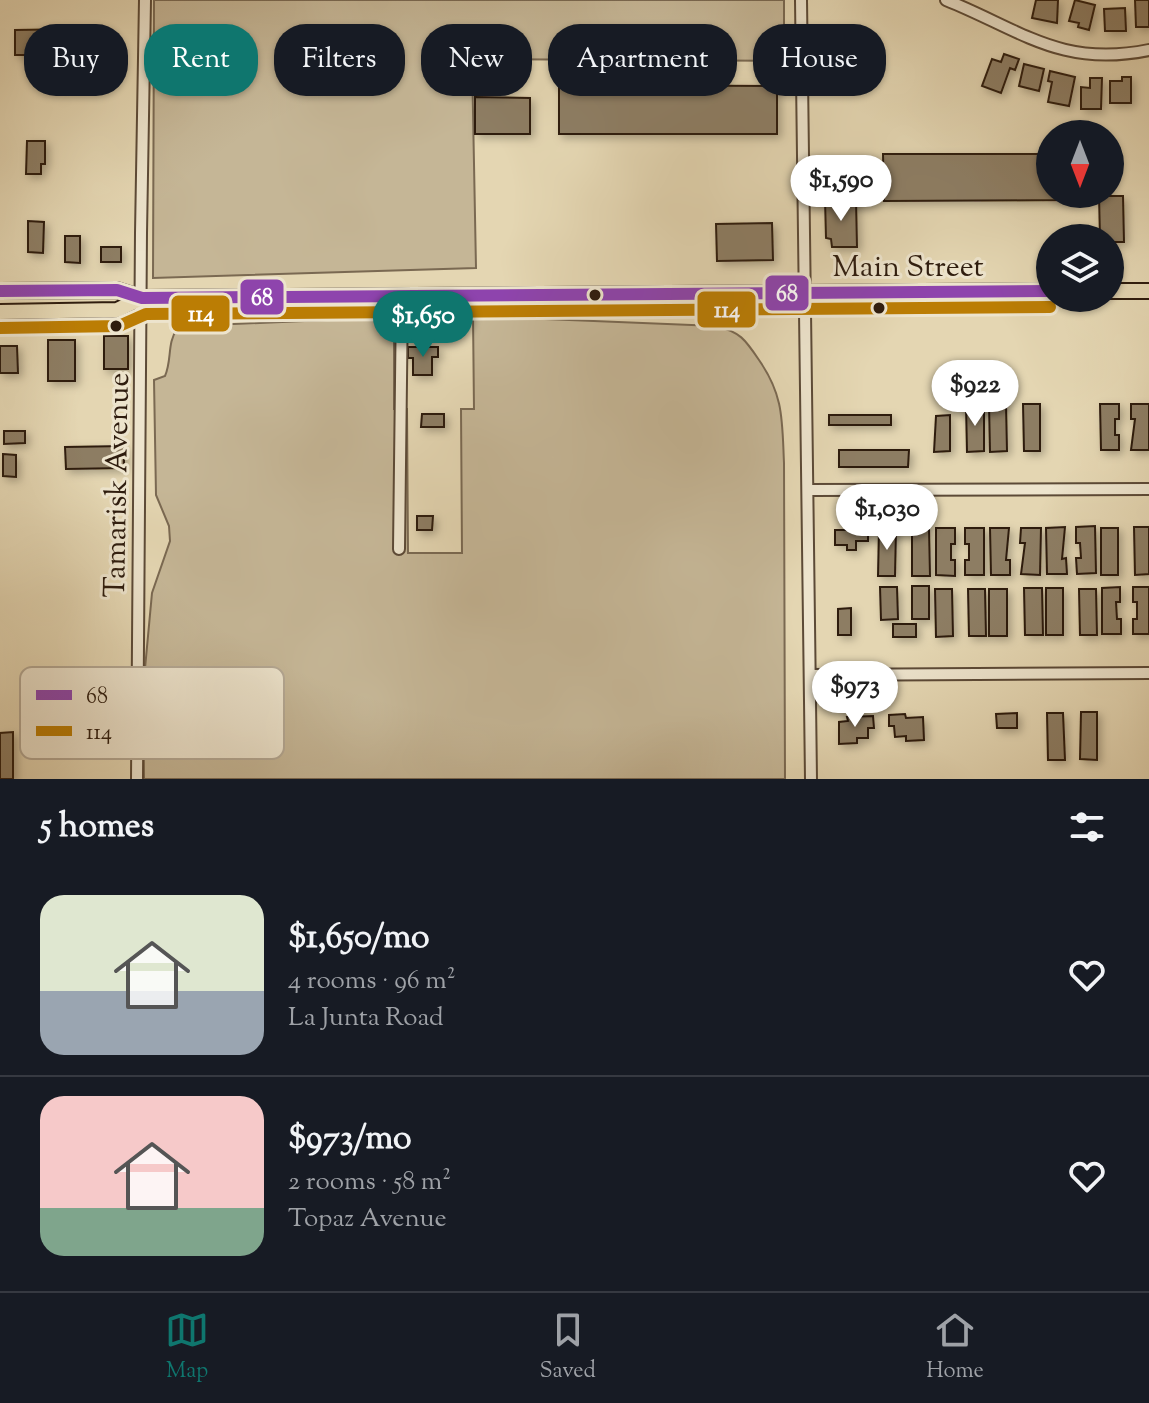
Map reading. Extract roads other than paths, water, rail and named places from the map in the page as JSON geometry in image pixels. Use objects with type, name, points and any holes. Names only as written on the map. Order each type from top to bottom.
[{"type":"main road","name":"Main Street","points":[[0,291],[117,290],[142,298],[1036,291]]},
{"type":"main road","points":[[1124,291],[1149,291]]},
{"type":"main road","name":"Main Street","points":[[0,312],[117,310],[142,298]]},
{"type":"street","name":"Tamarisk Avenue","points":[[138,667],[145,0]]},
{"type":"street","points":[[801,0],[811,779]]},
{"type":"street","points":[[946,0],[1054,49],[1100,54],[1149,50]]},
{"type":"street","points":[[399,549],[402,297]]},
{"type":"street","points":[[808,490],[1149,489]]},
{"type":"street","points":[[811,675],[1149,673]]},
{"type":"street","name":"Tamarisk Avenue","points":[[137,759],[137,779]]}]
